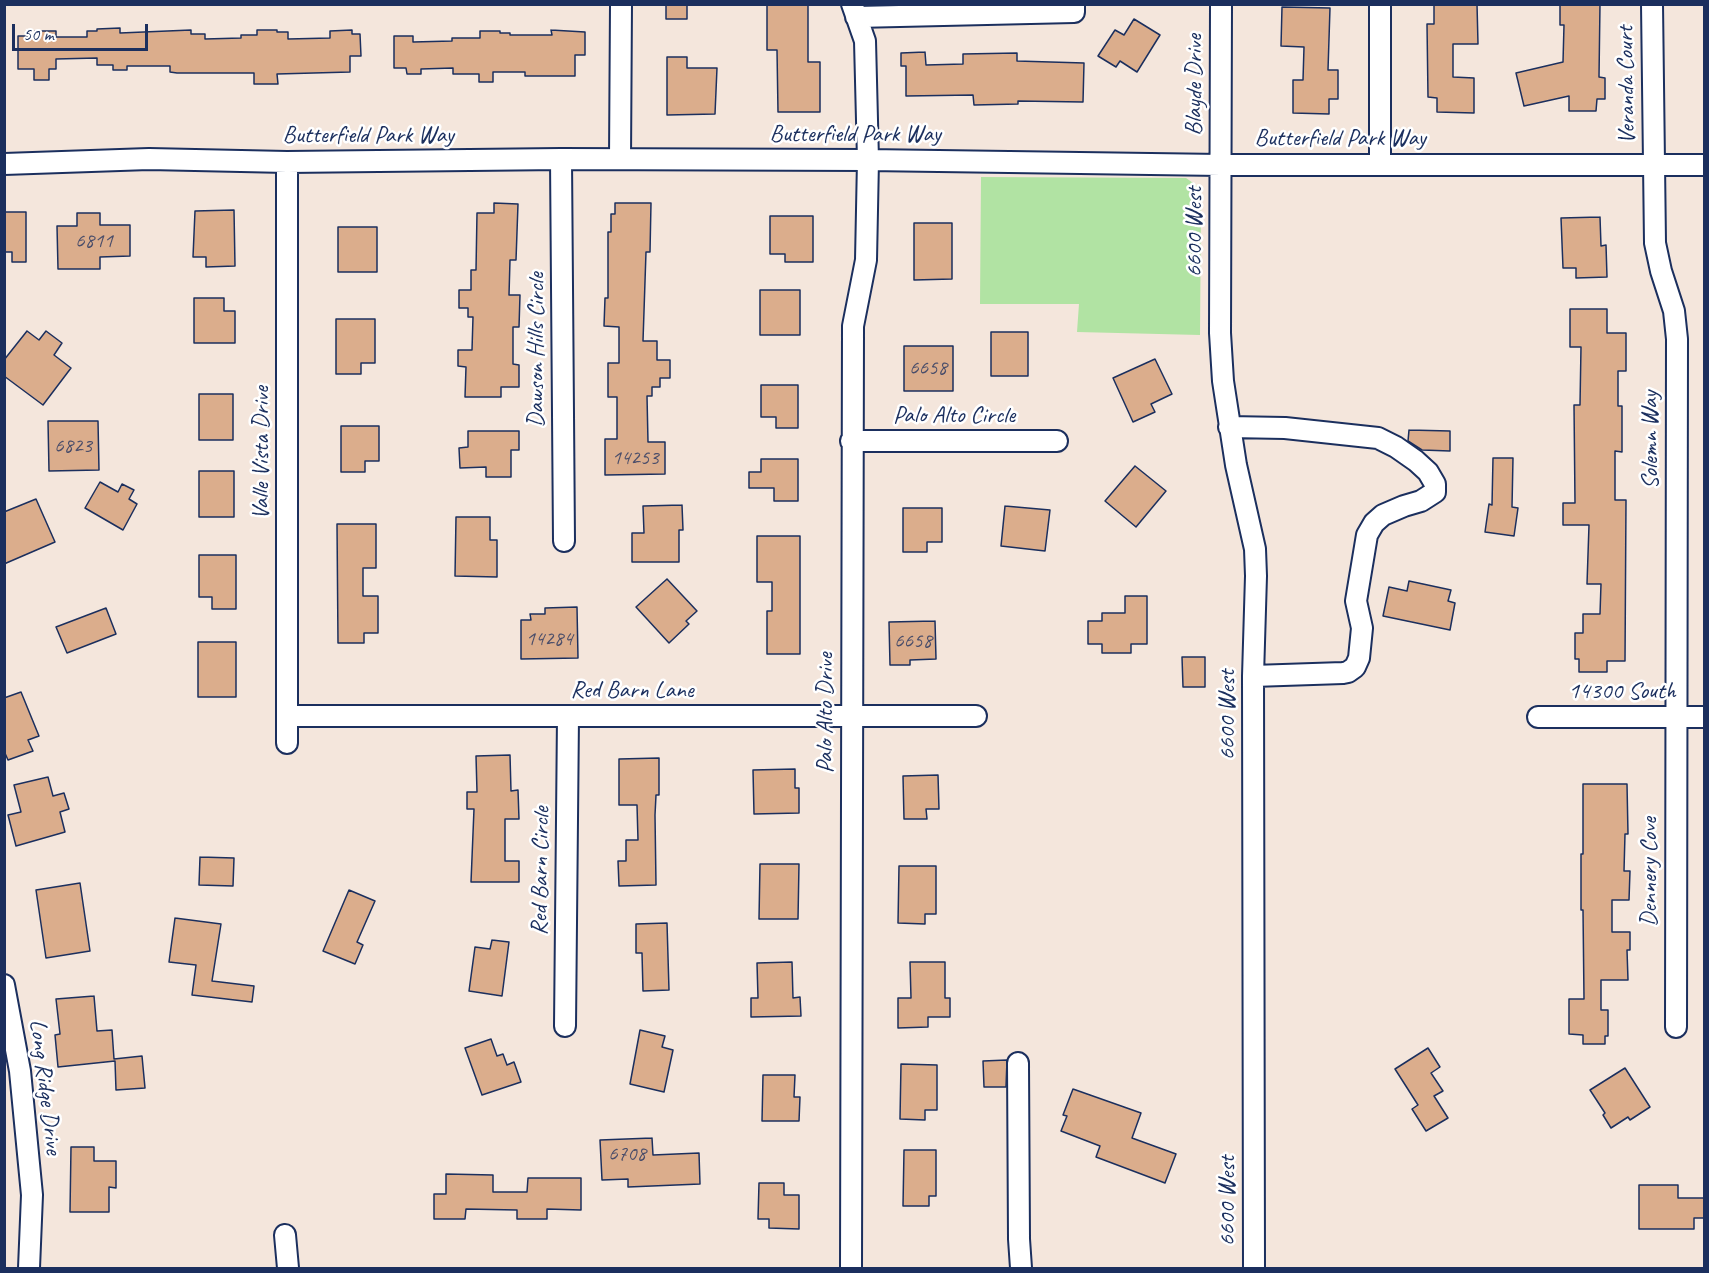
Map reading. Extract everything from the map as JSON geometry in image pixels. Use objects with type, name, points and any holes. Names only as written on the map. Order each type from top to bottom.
[{"type":"street","points":[[620,159],[621,4]]},
{"type":"street","points":[[854,11],[1074,12],[1074,4]]},
{"type":"street","name":"Blayde Drive","points":[[1221,4],[1221,165]]},
{"type":"street","points":[[1380,4],[1380,164]]},
{"type":"street","name":"Veranda Court","points":[[1652,4],[1653,165]]},
{"type":"street","name":"Palo Alto Drive","points":[[851,1269],[851,441],[853,326],[866,260],[868,160],[865,41],[854,11]]},
{"type":"street","name":"Butterfield Park Way","points":[[4,164],[149,159],[287,162],[620,159],[1221,165],[1704,165]]},
{"type":"street","name":"Dawson Hills Circle","points":[[561,159],[564,541]]},
{"type":"street","name":"Valle Vista Drive","points":[[287,162],[287,742]]},
{"type":"street","name":"6600 West","points":[[1221,165],[1220,333],[1223,381],[1229,427],[1255,549],[1256,576],[1253,676],[1254,1269]]},
{"type":"street","name":"Solemn Way","points":[[1653,165],[1655,243],[1674,311],[1677,339],[1676,717]]},
{"type":"street","points":[[1229,427],[1285,428],[1377,438],[1396,447],[1416,461],[1428,472],[1436,484],[1435,492],[1421,501],[1383,515],[1374,523],[1367,535],[1356,601],[1362,628],[1359,658],[1355,667],[1342,673],[1253,676]]},
{"type":"street","name":"Palo Alto Circle","points":[[851,441],[1057,441]]},
{"type":"street","name":"Red Barn Lane","points":[[288,716],[976,716]]},
{"type":"street","name":"Red Barn Circle","points":[[565,1026],[568,716]]},
{"type":"street","name":"14300 South","points":[[1538,717],[1704,717]]},
{"type":"street","name":"Dennery Cove","points":[[1676,717],[1676,1027]]},
{"type":"street","name":"Long Ridge Drive","points":[[4,985],[20,1071],[32,1195],[29,1269]]},
{"type":"street","points":[[1018,1063],[1021,1269]]},
{"type":"street","points":[[285,1235],[288,1269]]},
{"type":"green space","points":[[981,177],[1186,178],[1196,185],[1201,202],[1200,335],[1077,332],[1079,304],[980,304]]},
{"type":"building","points":[[666,4],[687,4],[687,19],[666,19]]},
{"type":"building","points":[[767,4],[808,5],[808,62],[820,62],[820,112],[778,112],[777,50],[767,50]]},
{"type":"building","points":[[1434,4],[1477,4],[1478,44],[1453,44],[1453,77],[1474,78],[1474,113],[1437,112],[1437,98],[1428,97],[1427,24],[1434,24]]},
{"type":"building","points":[[1560,4],[1600,4],[1599,77],[1605,78],[1605,99],[1597,99],[1596,111],[1569,111],[1569,96],[1524,106],[1516,73],[1563,62],[1564,25],[1560,25]]},
{"type":"building","points":[[1282,7],[1330,8],[1328,70],[1338,70],[1338,99],[1329,99],[1329,114],[1293,113],[1293,80],[1303,80],[1304,47],[1281,46]]},
{"type":"building","points":[[1134,19],[1160,35],[1137,72],[1120,61],[1116,67],[1098,56],[1115,30],[1124,35]]},
{"type":"building","points":[[120,28],[120,33],[191,30],[191,34],[205,34],[205,39],[241,38],[241,35],[257,35],[257,30],[288,32],[288,39],[330,38],[330,31],[352,30],[352,34],[360,34],[361,56],[350,56],[350,72],[277,74],[278,84],[254,84],[254,73],[177,73],[170,72],[170,66],[127,66],[127,70],[113,70],[113,65],[97,65],[97,58],[56,59],[56,69],[49,69],[49,80],[34,80],[34,69],[18,69],[18,36],[35,36],[35,31],[56,31],[56,37],[87,37],[87,31]]},
{"type":"building","points":[[551,30],[585,32],[585,55],[575,55],[575,76],[525,76],[525,72],[493,72],[493,82],[479,82],[479,74],[453,74],[453,68],[421,69],[421,74],[407,74],[406,68],[394,68],[394,36],[413,36],[413,42],[452,41],[452,38],[480,38],[480,31],[500,31],[500,33],[510,33],[510,35],[552,35]]},
{"type":"building","points":[[925,52],[926,65],[963,64],[963,54],[1017,53],[1017,61],[1084,63],[1083,102],[1018,101],[1018,104],[974,105],[973,95],[906,96],[906,66],[901,66],[901,53]]},
{"type":"building","points":[[667,57],[687,57],[687,68],[717,68],[715,114],[667,115]]},
{"type":"building","points":[[494,203],[518,204],[516,260],[510,260],[509,295],[520,295],[519,327],[513,327],[513,364],[519,365],[519,387],[501,387],[501,397],[465,397],[466,367],[458,366],[458,350],[472,350],[473,317],[468,317],[468,308],[459,308],[459,290],[471,290],[471,270],[476,270],[477,213],[494,213]]},
{"type":"building","points":[[615,203],[651,203],[650,252],[646,252],[643,341],[657,341],[657,360],[670,360],[670,378],[660,378],[660,387],[652,387],[652,396],[647,396],[648,442],[665,442],[665,474],[605,475],[605,439],[617,439],[617,397],[608,397],[608,363],[619,363],[619,327],[604,326],[605,298],[608,298],[608,232],[611,232],[611,214],[615,214]]},
{"type":"building","points":[[234,210],[235,266],[206,267],[206,257],[193,257],[195,211]]},
{"type":"building","points":[[4,212],[26,212],[26,262],[12,262],[12,252],[4,252]]},
{"type":"building","points":[[77,213],[100,213],[100,225],[130,225],[130,256],[100,257],[100,269],[58,269],[57,226],[77,226]]},
{"type":"building","points":[[770,216],[813,216],[813,262],[785,262],[785,254],[770,254]]},
{"type":"building","points":[[1600,217],[1601,246],[1606,245],[1607,277],[1576,278],[1576,268],[1563,268],[1561,218]]},
{"type":"building","points":[[914,223],[952,223],[952,279],[914,280]]},
{"type":"building","points":[[338,227],[377,227],[377,272],[338,272]]},
{"type":"building","points":[[760,290],[800,290],[800,335],[760,335]]},
{"type":"building","points":[[194,298],[224,298],[224,311],[235,311],[235,343],[194,343]]},
{"type":"building","points":[[1570,309],[1607,309],[1607,333],[1626,333],[1626,371],[1618,371],[1618,406],[1622,406],[1622,452],[1615,451],[1615,500],[1626,500],[1625,661],[1607,661],[1607,672],[1579,672],[1579,659],[1575,659],[1575,633],[1583,633],[1583,614],[1600,614],[1601,584],[1587,584],[1589,525],[1563,525],[1563,503],[1575,503],[1574,405],[1580,405],[1581,347],[1570,347]]},
{"type":"building","points":[[336,319],[375,319],[375,363],[361,363],[361,374],[336,374]]},
{"type":"building","points":[[27,331],[39,340],[46,331],[62,343],[54,355],[71,368],[43,405],[4,376],[4,360]]},
{"type":"building","points":[[991,332],[1028,332],[1028,376],[991,376]]},
{"type":"building","points":[[904,346],[953,346],[953,391],[904,391]]},
{"type":"building","points":[[1155,359],[1172,394],[1151,404],[1155,412],[1133,422],[1113,378]]},
{"type":"building","points":[[761,385],[798,385],[798,428],[776,428],[776,417],[761,417]]},
{"type":"building","points":[[199,394],[233,394],[233,440],[199,440]]},
{"type":"building","points":[[48,421],[98,421],[99,470],[49,471]]},
{"type":"building","points":[[341,426],[379,426],[379,461],[365,461],[365,472],[341,472]]},
{"type":"building","points":[[1409,430],[1450,431],[1450,451],[1422,450],[1408,441]]},
{"type":"building","points":[[468,431],[519,431],[519,450],[511,450],[511,477],[486,477],[486,467],[460,468],[459,448],[468,447]]},
{"type":"building","points":[[1493,458],[1513,458],[1512,507],[1518,508],[1514,536],[1485,532],[1489,504],[1492,505]]},
{"type":"building","points":[[761,459],[798,459],[798,501],[774,501],[774,488],[749,488],[749,472],[761,472]]},
{"type":"building","points":[[1135,466],[1166,491],[1136,527],[1105,501]]},
{"type":"building","points":[[199,471],[234,471],[234,517],[199,517]]},
{"type":"building","points":[[100,482],[118,492],[122,484],[134,490],[129,499],[137,504],[123,530],[85,508]]},
{"type":"building","points":[[36,499],[55,542],[4,564],[4,512]]},
{"type":"building","points":[[682,505],[683,530],[679,530],[679,562],[632,562],[632,533],[644,533],[643,506]]},
{"type":"building","points":[[1005,506],[1050,510],[1045,551],[1001,546]]},
{"type":"building","points":[[903,508],[942,508],[942,542],[927,542],[927,552],[903,552]]},
{"type":"building","points":[[456,517],[490,517],[490,540],[497,540],[497,577],[455,576]]},
{"type":"building","points":[[337,524],[376,524],[376,568],[363,568],[363,596],[378,596],[378,633],[364,633],[364,643],[338,643]]},
{"type":"building","points":[[757,536],[800,536],[800,654],[767,654],[767,611],[772,611],[772,582],[757,582]]},
{"type":"building","points":[[199,555],[236,555],[236,609],[212,609],[212,597],[199,597]]},
{"type":"building","points":[[667,579],[697,611],[686,621],[689,624],[669,643],[636,607]]},
{"type":"building","points":[[1409,581],[1451,590],[1448,601],[1455,603],[1450,630],[1383,616],[1389,587],[1407,591]]},
{"type":"building","points":[[1125,596],[1147,596],[1147,644],[1131,644],[1131,653],[1102,653],[1102,644],[1088,644],[1088,621],[1102,621],[1102,613],[1125,613]]},
{"type":"building","points":[[577,607],[578,658],[521,659],[521,620],[531,620],[530,614],[545,614],[545,608]]},
{"type":"building","points":[[106,608],[116,634],[67,653],[56,627]]},
{"type":"building","points":[[935,621],[936,659],[910,660],[910,665],[890,665],[889,622]]},
{"type":"building","points":[[198,642],[236,642],[236,697],[198,697]]},
{"type":"building","points":[[1182,657],[1205,657],[1205,687],[1183,687]]},
{"type":"building","points":[[21,692],[39,736],[28,740],[33,751],[8,760],[4,751],[4,698]]},
{"type":"building","points":[[510,755],[511,791],[518,790],[519,819],[505,819],[505,861],[519,861],[519,882],[471,882],[474,809],[467,809],[467,792],[477,792],[476,756]]},
{"type":"building","points":[[659,758],[659,795],[656,795],[655,815],[656,885],[619,886],[618,861],[626,861],[626,840],[638,840],[637,805],[619,805],[619,759]]},
{"type":"building","points":[[795,769],[795,788],[799,788],[799,813],[754,814],[753,770]]},
{"type":"building","points":[[938,775],[939,809],[926,809],[927,819],[904,819],[903,776]]},
{"type":"building","points":[[48,777],[53,796],[64,793],[69,809],[60,812],[65,832],[16,846],[8,815],[21,812],[14,785]]},
{"type":"building","points":[[1583,784],[1627,784],[1628,834],[1625,834],[1624,871],[1630,871],[1629,900],[1612,900],[1612,932],[1630,932],[1630,950],[1627,950],[1628,980],[1601,980],[1601,1010],[1608,1010],[1608,1036],[1605,1036],[1605,1044],[1583,1044],[1583,1035],[1569,1034],[1569,999],[1584,999],[1583,910],[1581,910]]},
{"type":"building","points":[[200,857],[234,858],[233,886],[199,885]]},
{"type":"building","points":[[760,864],[799,864],[798,919],[759,919]]},
{"type":"building","points":[[899,866],[936,866],[936,914],[925,914],[925,924],[898,923]]},
{"type":"building","points":[[80,883],[90,951],[46,958],[36,890]]},
{"type":"building","points":[[349,890],[375,901],[357,942],[363,945],[355,964],[323,951]]},
{"type":"building","points":[[175,918],[221,924],[212,981],[254,986],[252,1002],[192,995],[196,965],[169,962]]},
{"type":"building","points":[[667,923],[669,990],[643,991],[642,953],[636,953],[636,924]]},
{"type":"building","points":[[492,940],[509,942],[502,996],[469,991],[475,947],[490,949]]},
{"type":"building","points":[[792,962],[793,998],[800,997],[801,1016],[751,1017],[751,998],[758,998],[757,963]]},
{"type":"building","points":[[910,962],[945,962],[945,998],[950,998],[950,1017],[928,1017],[928,1027],[898,1028],[898,998],[911,998]]},
{"type":"building","points":[[94,996],[97,1031],[112,1030],[114,1059],[142,1056],[145,1088],[116,1090],[115,1061],[58,1067],[55,1035],[60,1034],[56,999]]},
{"type":"building","points":[[640,1030],[665,1036],[662,1047],[673,1050],[664,1092],[630,1084]]},
{"type":"building","points":[[491,1039],[497,1056],[503,1054],[507,1065],[514,1062],[521,1082],[482,1095],[465,1048]]},
{"type":"building","points":[[1428,1048],[1440,1067],[1431,1073],[1443,1091],[1434,1096],[1448,1118],[1426,1131],[1412,1109],[1418,1105],[1395,1069]]},
{"type":"building","points":[[1007,1060],[1006,1087],[984,1087],[983,1061]]},
{"type":"building","points":[[901,1064],[937,1065],[937,1110],[925,1110],[925,1120],[900,1119]]},
{"type":"building","points":[[1625,1068],[1650,1107],[1630,1120],[1628,1117],[1611,1128],[1603,1115],[1605,1113],[1590,1090]]},
{"type":"building","points":[[763,1075],[795,1075],[794,1097],[800,1097],[799,1121],[762,1121]]},
{"type":"building","points":[[1073,1089],[1141,1113],[1132,1138],[1176,1154],[1165,1183],[1096,1157],[1100,1146],[1061,1131],[1067,1116],[1063,1115]]},
{"type":"building","points":[[652,1138],[653,1155],[699,1153],[700,1184],[628,1187],[628,1179],[602,1180],[600,1140]]},
{"type":"building","points":[[71,1147],[94,1147],[94,1161],[116,1161],[116,1188],[109,1187],[109,1212],[70,1212]]},
{"type":"building","points":[[904,1150],[936,1150],[936,1196],[929,1196],[929,1206],[903,1206]]},
{"type":"building","points":[[446,1174],[493,1175],[493,1192],[527,1192],[528,1178],[581,1178],[581,1210],[547,1209],[547,1219],[517,1219],[517,1210],[466,1209],[465,1219],[434,1219],[434,1194],[446,1194]]},
{"type":"building","points":[[759,1183],[784,1183],[784,1195],[799,1195],[799,1229],[769,1228],[769,1219],[758,1219]]},
{"type":"building","points":[[1639,1185],[1678,1185],[1678,1198],[1704,1198],[1704,1218],[1694,1218],[1694,1229],[1639,1229]]}]
